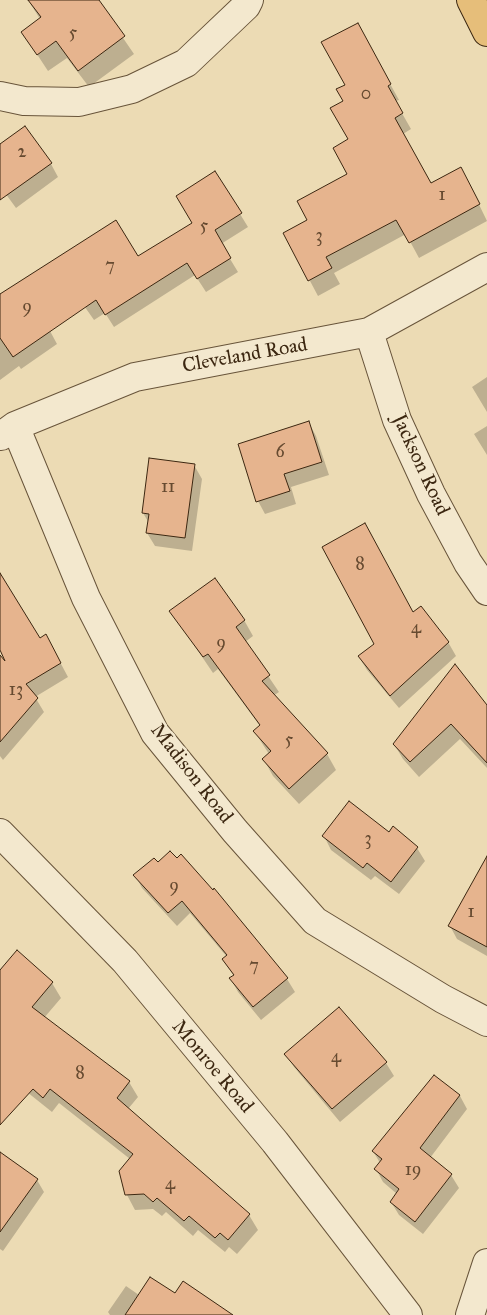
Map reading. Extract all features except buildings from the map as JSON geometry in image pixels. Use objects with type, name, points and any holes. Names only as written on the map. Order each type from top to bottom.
[{"type":"main road","points":[[471,0],[487,32]]},
{"type":"street","points":[[0,96],[24,100],[79,102],[132,89],[186,63],[246,6],[249,0]]},
{"type":"street","name":"Cleveland Road","points":[[8,431],[134,377],[368,332],[487,267]]},
{"type":"street","name":"Jackson Road","points":[[368,332],[397,420],[419,469],[468,563],[487,591]]},
{"type":"street","name":"Madison Road","points":[[8,431],[86,598],[155,733],[235,830],[315,921],[443,999],[487,1022]]},
{"type":"street","name":"Monroe Road","points":[[0,833],[125,961],[275,1142],[408,1315]]},
{"type":"street","points":[[470,1315],[487,1263]]}]
